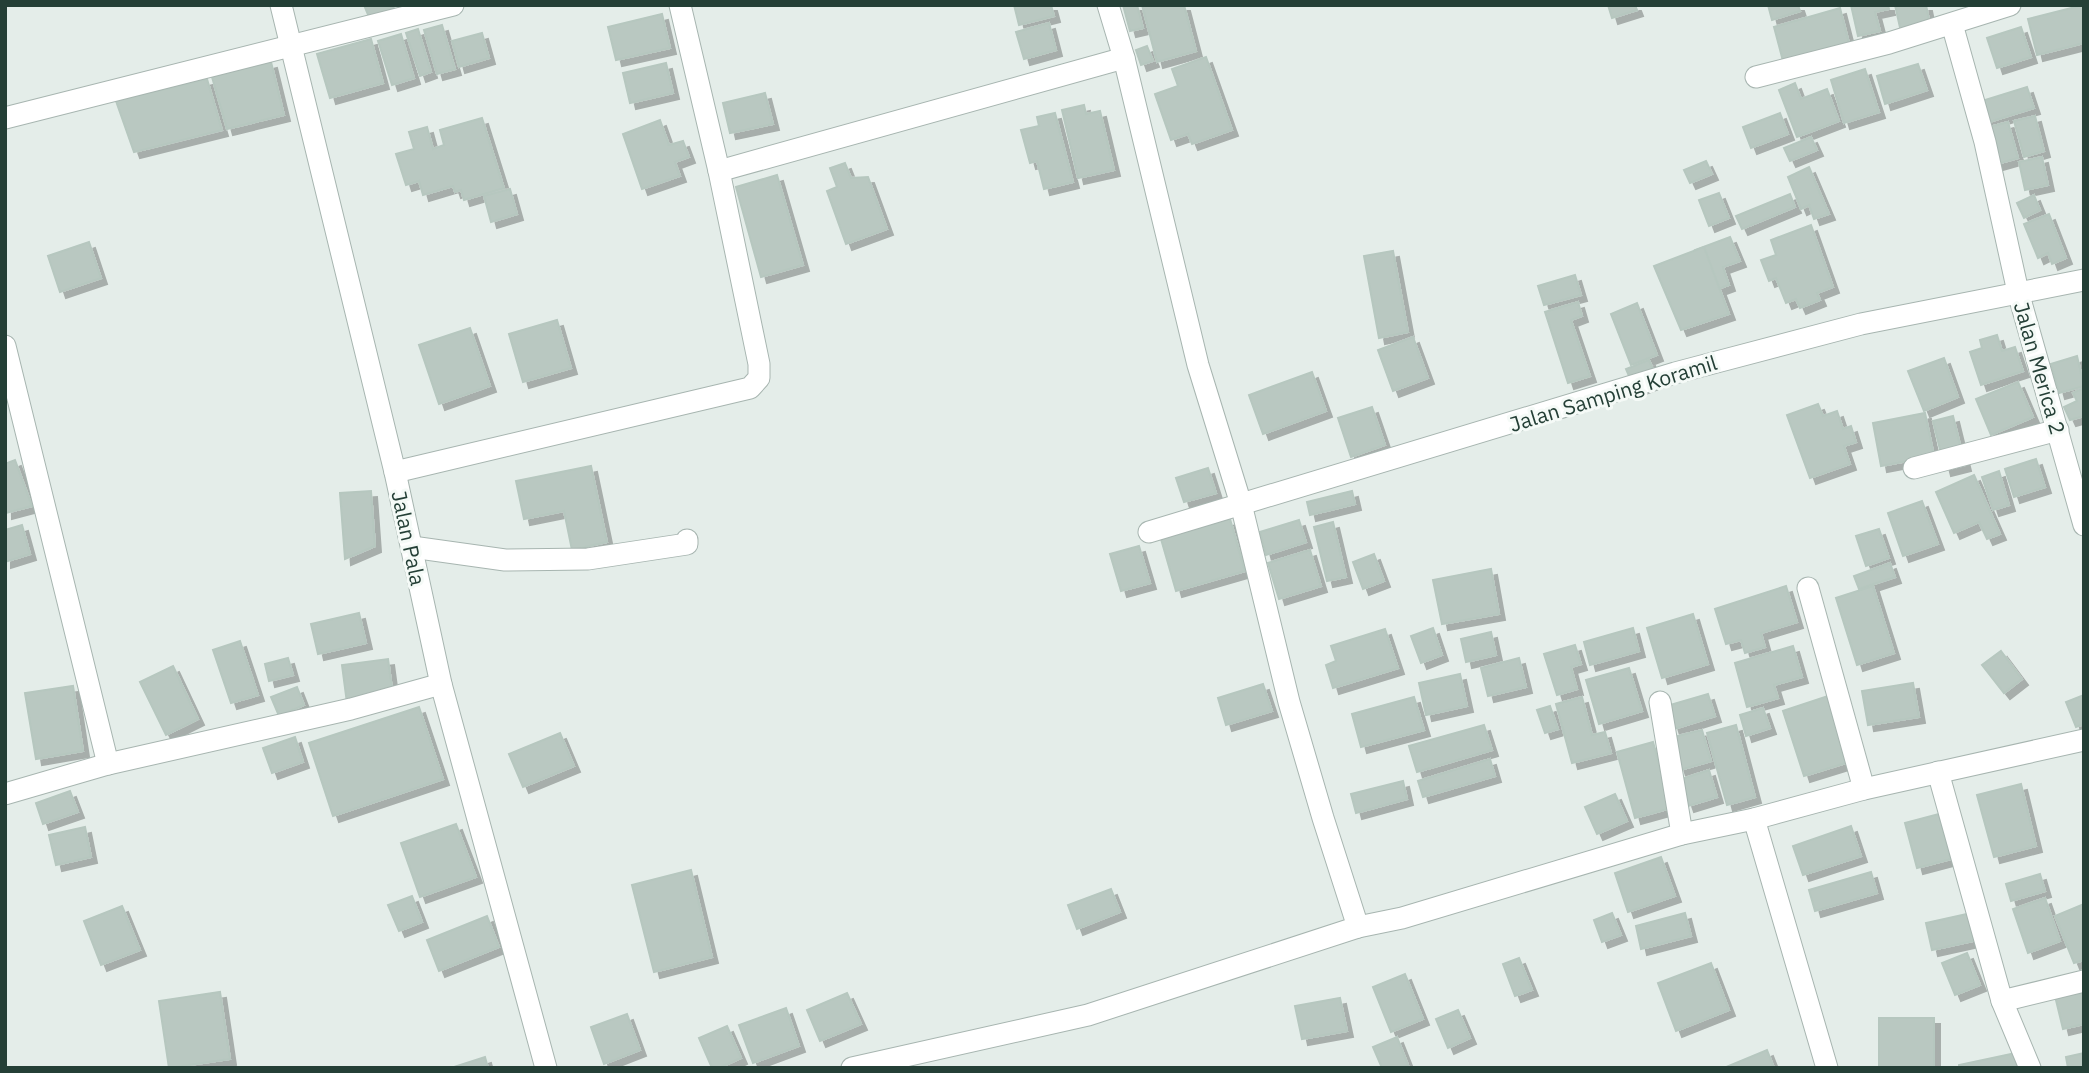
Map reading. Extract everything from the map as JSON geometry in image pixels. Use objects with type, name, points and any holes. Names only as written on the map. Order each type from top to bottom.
[{"type":"street","name":"Jalan Pala","points":[[281,5],[395,472],[440,684],[468,777],[546,1068]]},
{"type":"street","points":[[5,118],[453,5]]},
{"type":"street","points":[[395,472],[750,388],[759,378],[759,364],[719,171],[680,5]]},
{"type":"street","points":[[1108,5],[1124,58],[1198,365],[1241,504],[1289,702],[1358,927]]},
{"type":"street","points":[[1756,77],[1952,24],[2010,5]]},
{"type":"street","name":"Jalan Merica 2","points":[[1952,24],[1985,142],[2018,292],[2039,372],[2084,525]]},
{"type":"street","points":[[719,171],[1124,58]]},
{"type":"street","name":"Jalan Samping Koramil","points":[[1149,532],[1675,373],[1861,324],[2084,280]]},
{"type":"street","points":[[6,351],[108,764]]},
{"type":"street","points":[[1914,468],[2058,430]]},
{"type":"street","points":[[412,547],[505,560],[589,559],[687,544],[687,540]]},
{"type":"street","points":[[1808,588],[1864,789]]},
{"type":"street","points":[[5,794],[108,764],[351,709],[440,684]]},
{"type":"street","points":[[1660,702],[1682,834]]},
{"type":"street","points":[[852,1068],[1088,1015],[1358,927],[1402,918],[1682,834],[1754,819],[1864,789],[2084,740]]},
{"type":"street","points":[[1938,772],[2001,1001],[2030,1068]]},
{"type":"street","points":[[1754,819],[1827,1068]]},
{"type":"street","points":[[2001,1001],[2084,981]]},
{"type":"building","points":[[364,5],[393,5],[394,9],[369,17]]},
{"type":"building","points":[[1014,5],[1051,5],[1054,16],[1019,25]]},
{"type":"building","points":[[1123,5],[1137,5],[1143,28],[1130,31]]},
{"type":"building","points":[[1142,5],[1184,5],[1196,51],[1157,62]]},
{"type":"building","points":[[1608,5],[1635,5],[1637,10],[1612,18]]},
{"type":"building","points":[[1768,5],[1798,5],[1800,11],[1772,20]]},
{"type":"building","points":[[1851,5],[1888,5],[1889,9],[1875,12],[1880,31],[1858,36]]},
{"type":"building","points":[[1895,5],[1926,5],[1930,25],[1901,32]]},
{"type":"building","points":[[2083,5],[2084,43],[2037,55],[2028,19]]},
{"type":"building","points":[[1840,8],[1849,43],[1783,61],[1774,27]]},
{"type":"building","points":[[662,14],[670,48],[616,60],[608,27]]},
{"type":"building","points":[[1049,23],[1056,50],[1024,59],[1016,32]]},
{"type":"building","points":[[442,25],[455,69],[437,74],[424,30]]},
{"type":"building","points":[[2021,27],[2031,57],[1997,68],[1987,38]]},
{"type":"building","points":[[418,29],[431,72],[420,76],[406,33]]},
{"type":"building","points":[[482,33],[489,58],[459,67],[452,41]]},
{"type":"building","points":[[401,34],[414,78],[392,85],[378,41]]},
{"type":"building","points":[[371,39],[383,83],[330,98],[317,54]]},
{"type":"building","points":[[1147,46],[1153,61],[1141,65],[1136,50]]},
{"type":"building","points":[[1206,57],[1232,130],[1192,144],[1188,134],[1171,140],[1155,94],[1178,86],[1172,69]]},
{"type":"building","points":[[271,62],[284,115],[227,129],[212,77]]},
{"type":"building","points":[[666,63],[673,93],[630,103],[623,73]]},
{"type":"building","points":[[1918,64],[1927,90],[1885,104],[1877,76]]},
{"type":"building","points":[[1865,69],[1879,112],[1844,123],[1831,80]]},
{"type":"building","points":[[207,79],[222,130],[134,152],[116,101]]},
{"type":"building","points":[[1795,83],[1801,99],[1827,89],[1839,121],[1797,137],[1779,90]]},
{"type":"building","points":[[2027,87],[2034,108],[1986,123],[1979,102]]},
{"type":"building","points":[[765,93],[773,124],[730,133],[723,103]]},
{"type":"building","points":[[1084,105],[1086,114],[1100,111],[1114,170],[1078,178],[1062,110]]},
{"type":"building","points":[[1055,113],[1073,182],[1044,189],[1037,161],[1030,163],[1021,130],[1039,126],[1037,117]]},
{"type":"building","points":[[1780,113],[1788,134],[1751,148],[1743,127]]},
{"type":"building","points":[[2035,116],[2044,151],[2024,157],[2014,121]]},
{"type":"building","points":[[482,118],[504,188],[464,200],[461,190],[455,192],[453,186],[423,195],[419,181],[406,185],[396,154],[414,149],[409,132],[427,127],[433,149],[444,145],[440,130]]},
{"type":"building","points":[[660,120],[669,145],[683,141],[689,157],[675,162],[680,176],[642,189],[623,134]]},
{"type":"building","points":[[2008,122],[2018,158],[1997,164],[1986,128]]},
{"type":"building","points":[[1811,137],[1817,150],[1790,161],[1784,148]]},
{"type":"building","points":[[2042,157],[2048,185],[2025,190],[2019,162]]},
{"type":"building","points":[[1706,161],[1712,174],[1690,183],[1684,170]]},
{"type":"building","points":[[845,163],[851,178],[868,177],[887,229],[846,244],[827,191],[837,187],[830,168]]},
{"type":"building","points":[[1809,167],[1829,214],[1814,219],[1809,205],[1801,209],[1788,177]]},
{"type":"building","points":[[777,175],[803,265],[761,277],[736,187]]},
{"type":"building","points":[[510,189],[517,214],[491,222],[484,196]]},
{"type":"building","points":[[1719,193],[1729,218],[1709,226],[1699,200]]},
{"type":"building","points":[[1790,194],[1795,207],[1742,229],[1736,216]]},
{"type":"building","points":[[2034,195],[2040,210],[2024,218],[2017,203]]},
{"type":"building","points":[[2049,214],[2066,258],[2052,264],[2048,253],[2038,258],[2024,224]]},
{"type":"building","points":[[1811,225],[1833,287],[1817,293],[1820,300],[1800,308],[1796,299],[1786,303],[1776,278],[1769,281],[1761,260],[1776,255],[1771,240]]},
{"type":"building","points":[[1730,237],[1740,261],[1723,267],[1729,285],[1718,289],[1710,268],[1703,271],[1695,250]]},
{"type":"building","points":[[89,242],[101,278],[60,292],[48,256]]},
{"type":"building","points":[[1704,247],[1729,314],[1681,330],[1654,266]]},
{"type":"building","points":[[1393,251],[1408,332],[1379,338],[1364,256]]},
{"type":"building","points":[[1575,275],[1581,295],[1544,305],[1538,286]]},
{"type":"building","points":[[1578,302],[1582,316],[1571,320],[1590,376],[1568,383],[1545,312]]},
{"type":"building","points":[[1637,303],[1657,355],[1631,365],[1611,314]]},
{"type":"building","points":[[557,320],[571,368],[523,382],[509,334]]},
{"type":"building","points":[[470,328],[490,386],[439,404],[419,345]]},
{"type":"building","points":[[1997,335],[2002,351],[2015,347],[2023,371],[1981,385],[1970,352],[1982,348],[1980,340]]},
{"type":"building","points":[[1413,337],[1428,378],[1393,391],[1378,350]]},
{"type":"building","points":[[2077,356],[2084,386],[2059,393],[2051,364]]},
{"type":"building","points":[[1944,358],[1958,397],[1924,411],[1908,371]]},
{"type":"building","points":[[1649,360],[1658,381],[1635,390],[1626,369]]},
{"type":"building","points":[[1312,372],[1326,411],[1263,434],[1249,395]]},
{"type":"building","points":[[2018,382],[2033,417],[1991,435],[1976,399]]},
{"type":"building","points":[[2084,388],[2084,416],[2070,420],[2064,407],[2077,401],[2073,393]]},
{"type":"building","points":[[1818,404],[1823,416],[1837,411],[1843,429],[1851,426],[1856,442],[1844,446],[1850,464],[1810,478],[1787,415]]},
{"type":"building","points":[[1372,407],[1385,445],[1351,457],[1338,418]]},
{"type":"building","points":[[1925,413],[1934,456],[1881,466],[1873,423]]},
{"type":"building","points":[[1953,416],[1965,465],[1945,470],[1933,421]]},
{"type":"building","points":[[2036,459],[2045,487],[2014,497],[2005,469]]},
{"type":"building","points":[[15,460],[32,506],[6,513],[5,464]]},
{"type":"building","points":[[591,466],[607,542],[572,550],[564,511],[524,519],[516,481]]},
{"type":"building","points":[[1208,468],[1216,493],[1184,502],[1176,478]]},
{"type":"building","points":[[1999,471],[2009,505],[1993,510],[1982,477]]},
{"type":"building","points":[[1974,475],[2000,534],[1987,539],[1979,522],[1954,533],[1936,492]]},
{"type":"building","points":[[371,491],[375,546],[345,559],[340,493]]},
{"type":"building","points":[[1352,491],[1355,504],[1310,515],[1307,502]]},
{"type":"building","points":[[1922,501],[1938,544],[1903,556],[1888,513]]},
{"type":"building","points":[[1230,519],[1245,571],[1176,591],[1161,539]]},
{"type":"building","points":[[1299,520],[1306,542],[1266,555],[1260,532]]},
{"type":"building","points":[[1333,522],[1346,577],[1327,581],[1314,527]]},
{"type":"building","points":[[22,525],[30,554],[5,562],[5,530]]},
{"type":"building","points":[[1879,529],[1889,558],[1866,566],[1856,536]]},
{"type":"building","points":[[1139,546],[1150,583],[1121,591],[1110,554]]},
{"type":"building","points":[[1310,550],[1321,586],[1279,599],[1268,563]]},
{"type":"building","points":[[1374,554],[1384,581],[1363,589],[1353,562]]},
{"type":"building","points":[[1890,563],[1895,577],[1859,589],[1854,576]]},
{"type":"building","points":[[1491,569],[1499,614],[1442,624],[1433,580]]},
{"type":"building","points":[[1786,586],[1797,622],[1761,633],[1765,647],[1745,653],[1741,640],[1726,644],[1715,609]]},
{"type":"building","points":[[1873,586],[1894,653],[1857,665],[1836,598]]},
{"type":"building","points":[[359,613],[366,643],[318,654],[311,624]]},
{"type":"building","points":[[1693,614],[1708,664],[1662,678],[1647,628]]},
{"type":"building","points":[[1433,628],[1442,655],[1421,663],[1411,636]]},
{"type":"building","points":[[1633,628],[1639,651],[1590,665],[1584,642]]},
{"type":"building","points":[[1385,629],[1398,668],[1333,688],[1326,665],[1336,661],[1331,646]]},
{"type":"building","points":[[1491,632],[1496,655],[1466,662],[1461,639]]},
{"type":"building","points":[[240,641],[258,695],[231,703],[213,650]]},
{"type":"building","points":[[1575,645],[1581,664],[1571,667],[1577,689],[1557,695],[1544,654]]},
{"type":"building","points":[[1793,646],[1802,677],[1774,685],[1778,698],[1747,707],[1735,663]]},
{"type":"building","points":[[2001,651],[2022,679],[2004,693],[1982,665]]},
{"type":"building","points":[[288,658],[293,675],[269,681],[265,664]]},
{"type":"building","points":[[1519,658],[1526,687],[1488,696],[1481,668]]},
{"type":"building","points":[[388,659],[393,696],[347,703],[342,665]]},
{"type":"building","points":[[173,666],[198,719],[166,735],[140,682]]},
{"type":"building","points":[[1629,668],[1642,711],[1599,724],[1586,680]]},
{"type":"building","points":[[1460,674],[1467,706],[1426,715],[1419,683]]},
{"type":"building","points":[[1913,683],[1919,717],[1868,725],[1862,691]]},
{"type":"building","points":[[1263,684],[1272,711],[1226,725],[1218,698]]},
{"type":"building","points":[[73,686],[83,751],[36,759],[25,693]]},
{"type":"building","points":[[297,687],[304,705],[279,716],[271,697]]},
{"type":"building","points":[[1708,694],[1715,716],[1674,729],[1667,706]]},
{"type":"building","points":[[2084,695],[2084,724],[2076,727],[2066,702]]},
{"type":"building","points":[[1828,696],[1849,762],[1804,776],[1783,711]]},
{"type":"building","points":[[1414,697],[1424,730],[1361,747],[1352,714]]},
{"type":"building","points":[[1582,697],[1592,735],[1605,732],[1611,753],[1572,763],[1556,704]]},
{"type":"building","points":[[1550,706],[1558,729],[1545,733],[1537,710]]},
{"type":"building","points":[[419,707],[443,779],[333,816],[309,743]]},
{"type":"building","points":[[1763,708],[1770,728],[1746,736],[1740,715]]},
{"type":"building","points":[[1484,725],[1492,750],[1417,772],[1409,746]]},
{"type":"building","points":[[1736,725],[1755,797],[1727,805],[1707,733]]},
{"type":"building","points":[[1702,730],[1711,761],[1680,770],[1670,738]]},
{"type":"building","points":[[560,733],[574,766],[523,787],[509,754]]},
{"type":"building","points":[[295,737],[303,762],[272,773],[263,748]]},
{"type":"building","points":[[1653,742],[1671,808],[1635,818],[1617,752]]},
{"type":"building","points":[[1490,759],[1495,776],[1423,797],[1418,781]]},
{"type":"building","points":[[1709,770],[1717,797],[1688,806],[1679,780]]},
{"type":"building","points":[[1403,781],[1407,799],[1356,813],[1351,794]]},
{"type":"building","points":[[2021,784],[2036,846],[1994,857],[1977,795]]},
{"type":"building","points":[[70,791],[78,812],[43,824],[36,803]]},
{"type":"building","points":[[1615,794],[1627,821],[1597,834],[1585,807]]},
{"type":"building","points":[[1939,814],[1951,859],[1917,868],[1905,823]]},
{"type":"building","points":[[456,824],[476,877],[420,897],[401,843]]},
{"type":"building","points":[[1851,826],[1861,856],[1803,875],[1793,846]]},
{"type":"building","points":[[85,827],[91,857],[56,865],[49,835]]},
{"type":"building","points":[[1661,857],[1675,896],[1628,912],[1615,873]]},
{"type":"building","points":[[691,870],[712,957],[654,972],[632,885]]},
{"type":"building","points":[[1871,872],[1877,893],[1815,911],[1809,890]]},
{"type":"building","points":[[2040,874],[2045,891],[2011,901],[2006,884]]},
{"type":"building","points":[[1111,889],[1120,912],[1077,929],[1068,905]]},
{"type":"building","points":[[412,896],[422,922],[399,931],[388,905]]},
{"type":"building","points":[[2045,898],[2060,941],[2028,953],[2013,909]]},
{"type":"building","points":[[2084,904],[2084,960],[2074,963],[2055,916]]},
{"type":"building","points":[[122,906],[140,950],[101,965],[84,921]]},
{"type":"building","points":[[1976,912],[1982,939],[1932,950],[1926,923]]},
{"type":"building","points":[[1612,913],[1621,935],[1602,942],[1594,920]]},
{"type":"building","points":[[1685,913],[1691,936],[1641,949],[1636,926]]},
{"type":"building","points":[[487,916],[499,947],[439,971],[427,940]]},
{"type":"building","points":[[1967,953],[1980,985],[1955,995],[1942,963]]},
{"type":"building","points":[[1519,958],[1532,990],[1515,996],[1503,964]]},
{"type":"building","points":[[1711,963],[1729,1010],[1676,1031],[1658,983]]},
{"type":"building","points":[[1405,974],[1423,1019],[1391,1032],[1373,987]]},
{"type":"building","points":[[2084,990],[2084,1024],[2063,1029],[2055,996]]},
{"type":"building","points":[[220,992],[230,1059],[169,1068],[159,1001]]},
{"type":"building","points":[[847,993],[861,1024],[820,1041],[807,1010]]},
{"type":"building","points":[[1340,998],[1347,1031],[1302,1039],[1295,1006]]},
{"type":"building","points":[[786,1008],[799,1046],[753,1063],[739,1025]]},
{"type":"building","points":[[1458,1010],[1470,1038],[1448,1048],[1436,1019]]},
{"type":"building","points":[[627,1014],[640,1050],[604,1064],[591,1027]]},
{"type":"building","points":[[1879,1018],[1934,1018],[1934,1068],[1879,1068]]},
{"type":"building","points":[[727,1026],[741,1058],[719,1068],[712,1068],[699,1038]]},
{"type":"building","points":[[1397,1037],[1408,1065],[1401,1068],[1382,1068],[1373,1047]]},
{"type":"building","points":[[1767,1050],[1774,1068],[1724,1068]]},
{"type":"building","points":[[2016,1053],[2020,1068],[1959,1068],[1959,1065]]},
{"type":"building","points":[[2084,1053],[2084,1068],[2068,1068],[2066,1057]]},
{"type":"building","points":[[485,1057],[488,1068],[451,1068]]}]
